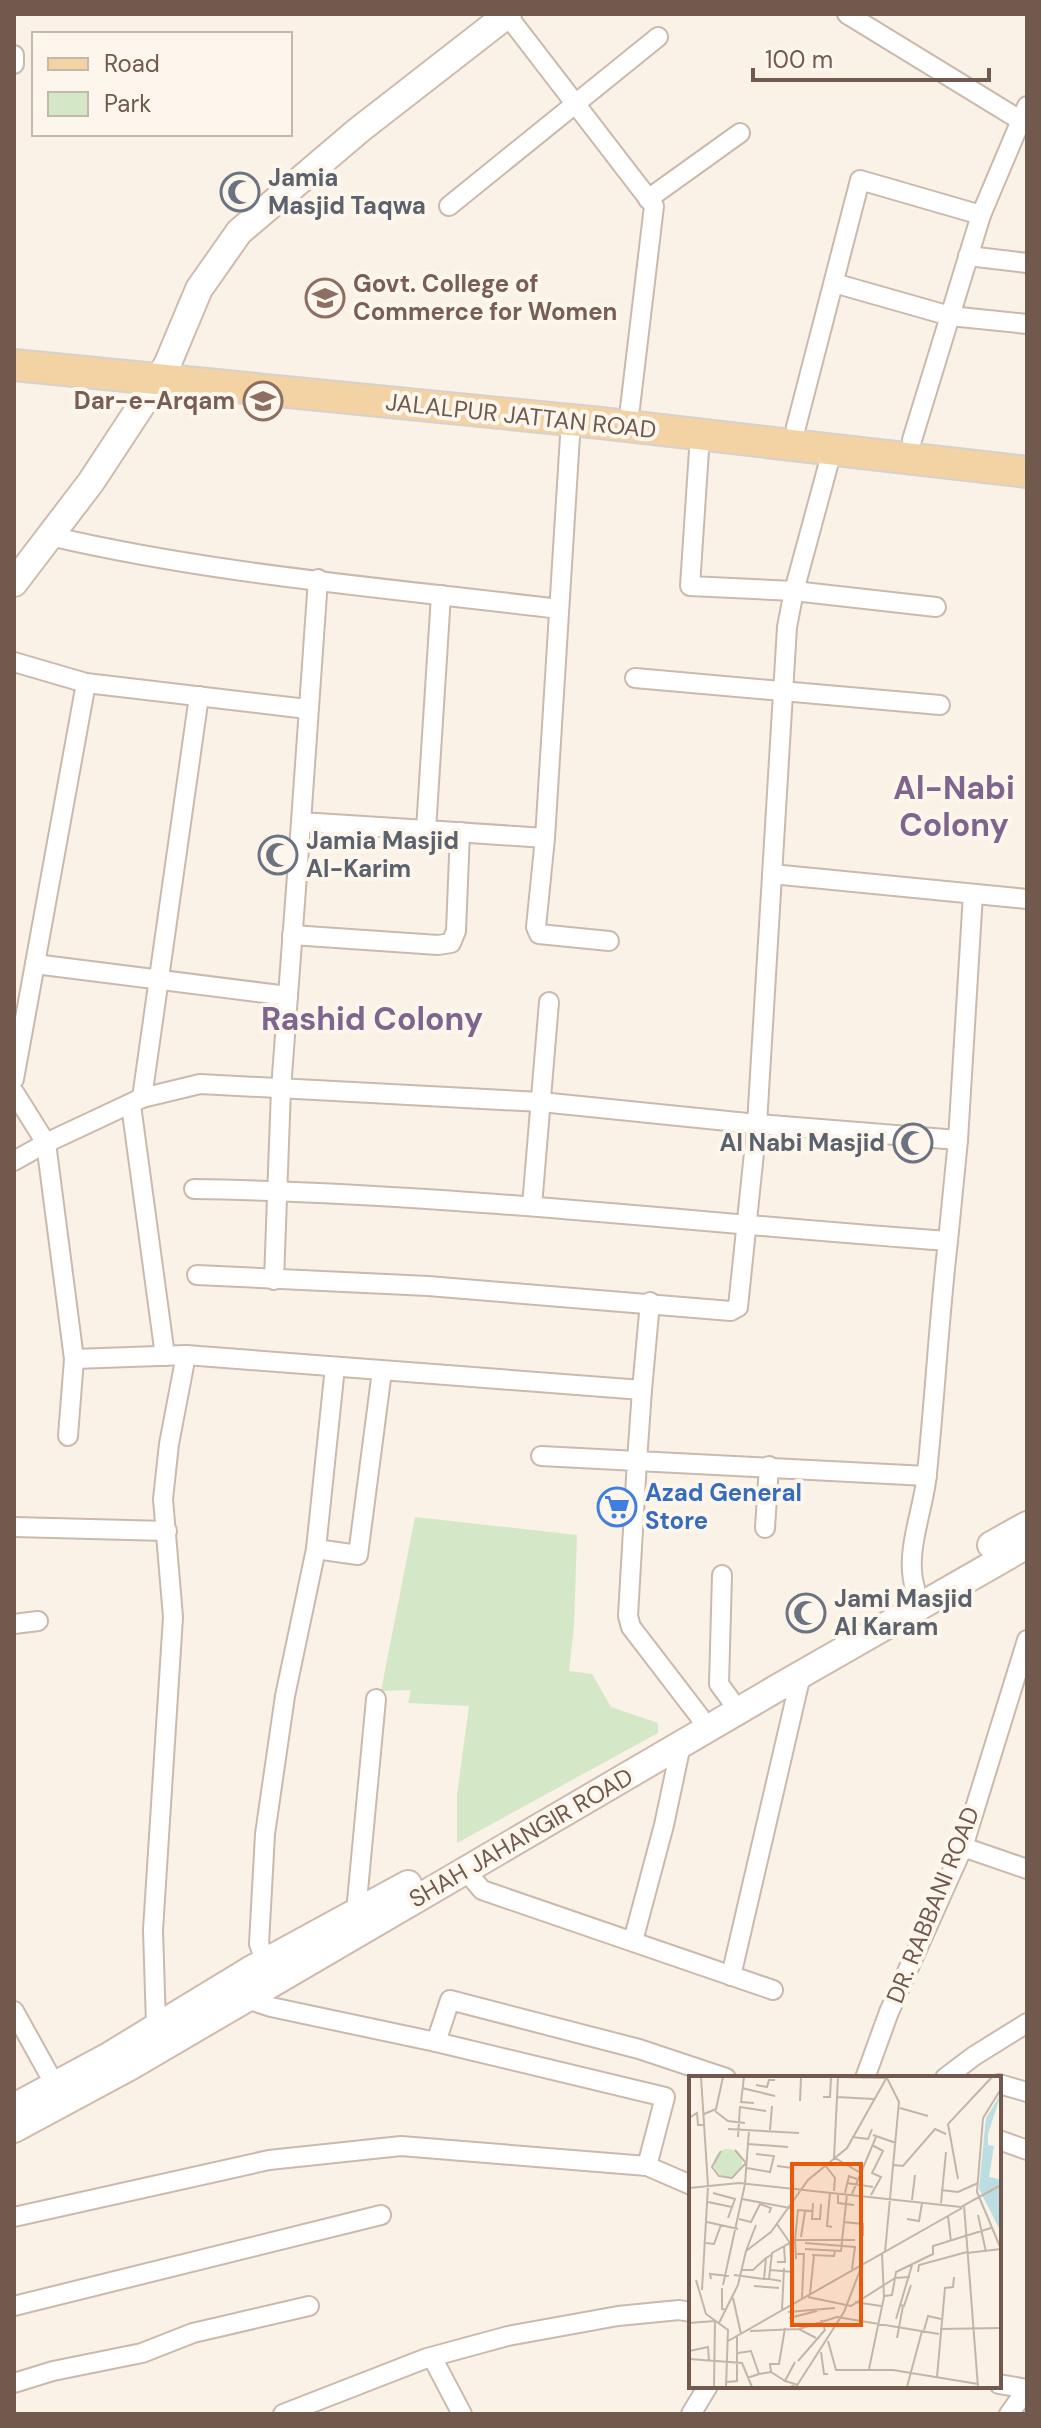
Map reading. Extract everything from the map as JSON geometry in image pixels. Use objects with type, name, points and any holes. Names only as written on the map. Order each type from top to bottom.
[{"type":"main road","name":"JALALPUR JATTAN ROAD","points":[[14,347],[163,372],[571,420],[611,412],[700,435],[832,451],[891,444],[1027,452]]},
{"type":"main road","name":"JALALPUR JATTAN ROAD","points":[[14,365],[163,372],[796,427],[1027,472]]},
{"type":"street","points":[[14,583],[91,482],[163,372],[199,289],[239,232],[359,130],[508,14],[654,206],[611,412]]},
{"type":"street","points":[[847,14],[1024,113],[981,215],[950,316],[891,444]]},
{"type":"street","points":[[449,206],[658,37]]},
{"type":"street","points":[[14,55],[14,64]]},
{"type":"street","points":[[648,199],[740,133]]},
{"type":"street","points":[[796,427],[860,180],[981,215]]},
{"type":"street","points":[[968,256],[1027,263]]},
{"type":"street","points":[[834,283],[950,316],[1027,324]]},
{"type":"street","points":[[571,420],[545,838],[536,927],[539,934],[609,941]]},
{"type":"street","points":[[700,435],[690,586],[794,591],[936,607]]},
{"type":"street","points":[[197,1275],[428,1286],[731,1311],[738,1307],[757,1124],[787,627],[832,451]]},
{"type":"street","points":[[50,536],[182,563],[559,609]]},
{"type":"street","points":[[274,1280],[281,1089],[318,579]]},
{"type":"street","points":[[426,830],[441,595]]},
{"type":"street","points":[[14,662],[86,683],[307,709]]},
{"type":"street","points":[[635,678],[940,705]]},
{"type":"street","points":[[14,1079],[86,683]]},
{"type":"street","points":[[165,1356],[136,1101],[159,979],[199,696]]},
{"type":"street","points":[[301,822],[545,838]]},
{"type":"street","points":[[292,935],[438,945],[451,943],[456,931],[460,832]]},
{"type":"street","points":[[772,874],[1027,899]]},
{"type":"street","points":[[915,1588],[910,1572],[927,1476],[958,1140],[973,894]]},
{"type":"street","points":[[35,964],[288,996]]},
{"type":"street","points":[[532,1206],[549,1002]]},
{"type":"street","points":[[14,1161],[136,1101],[200,1084],[541,1102],[958,1140]]},
{"type":"street","points":[[14,1092],[46,1143],[74,1359],[68,1436]]},
{"type":"street","points":[[194,1189],[532,1206],[746,1227],[948,1241]]},
{"type":"street","points":[[650,1302],[628,1616],[631,1627],[700,1717]]},
{"type":"street","points":[[74,1359],[186,1355],[642,1390]]},
{"type":"street","points":[[156,2025],[153,1930],[173,1617],[163,1499],[169,1444],[186,1355]]},
{"type":"street","points":[[266,1963],[259,1944],[265,1834],[285,1696],[316,1549],[335,1367]]},
{"type":"street","points":[[316,1549],[358,1555],[382,1371]]},
{"type":"street","points":[[541,1456],[927,1476]]},
{"type":"street","points":[[765,1528],[769,1466]]},
{"type":"street","name":"SHAH JAHANGIR ROAD","points":[[14,2107],[627,1762],[915,1588],[1027,1525]]},
{"type":"street","points":[[14,1527],[167,1531]]},
{"type":"street","name":"SHAH JAHANGIR ROAD","points":[[14,2129],[131,2066],[1027,1545]]},
{"type":"street","points":[[722,1575],[719,1684],[730,1699]]},
{"type":"street","points":[[14,1624],[38,1621]]},
{"type":"street","name":"DR. RABBANI ROAD","points":[[866,2076],[889,2012],[963,1847],[1023,1665],[1027,1640]]},
{"type":"street","points":[[731,1976],[801,1675]]},
{"type":"street","points":[[356,1912],[376,1699]]},
{"type":"street","points":[[633,1941],[664,1825],[681,1745]]},
{"type":"street","points":[[963,1847],[1027,1869]]},
{"type":"street","points":[[466,1871],[482,1890],[773,1990]]},
{"type":"street","points":[[244,1998],[271,2007],[436,2042],[665,2097],[647,2166]]},
{"type":"street","points":[[436,2042],[450,2000],[639,2049],[720,2076]]},
{"type":"street","points":[[14,2011],[55,2085]]},
{"type":"street","points":[[949,2075],[1027,2023]]},
{"type":"street","points":[[1001,2085],[1027,2092]]},
{"type":"street","points":[[1001,2141],[1027,2150]]},
{"type":"street","points":[[14,2217],[269,2160],[401,2146],[647,2166],[689,2184]]},
{"type":"street","points":[[14,2306],[381,2215]]},
{"type":"street","points":[[14,2383],[53,2371],[142,2353],[193,2333],[309,2306]]},
{"type":"street","points":[[283,2414],[432,2357],[508,2336],[618,2316],[689,2312]]},
{"type":"street","points":[[432,2357],[462,2414]]},
{"type":"street","points":[[1001,2384],[1027,2389],[1009,2414]]},
{"type":"street","points":[[691,2414],[707,2388]]},
{"type":"green space","points":[[415,1517],[577,1535],[569,1671],[592,1674],[611,1707],[658,1723],[658,1733],[457,1843],[457,1795],[469,1706],[408,1703],[411,1690],[381,1691]]},
{"type":"place","name":"Jamia Masjid Taqwa","points":[[240,192]]},
{"type":"place","name":"Govt. College of Commerce for Women","points":[[325,298]]},
{"type":"place","name":"Dar-e-Arqam","points":[[263,401]]},
{"type":"place","name":"Jamia Masjid Al-Karim","points":[[278,855]]},
{"type":"place","name":"Al Nabi Masjid","points":[[913,1143]]},
{"type":"place","name":"Azad General Store","points":[[617,1507]]},
{"type":"place","name":"Jami Masjid Al Karam","points":[[806,1613]]},
{"type":"district","name":"Al-Nabi Colony","points":[[954,806]]},
{"type":"district","name":"Rashid Colony","points":[[372,1019]]}]
